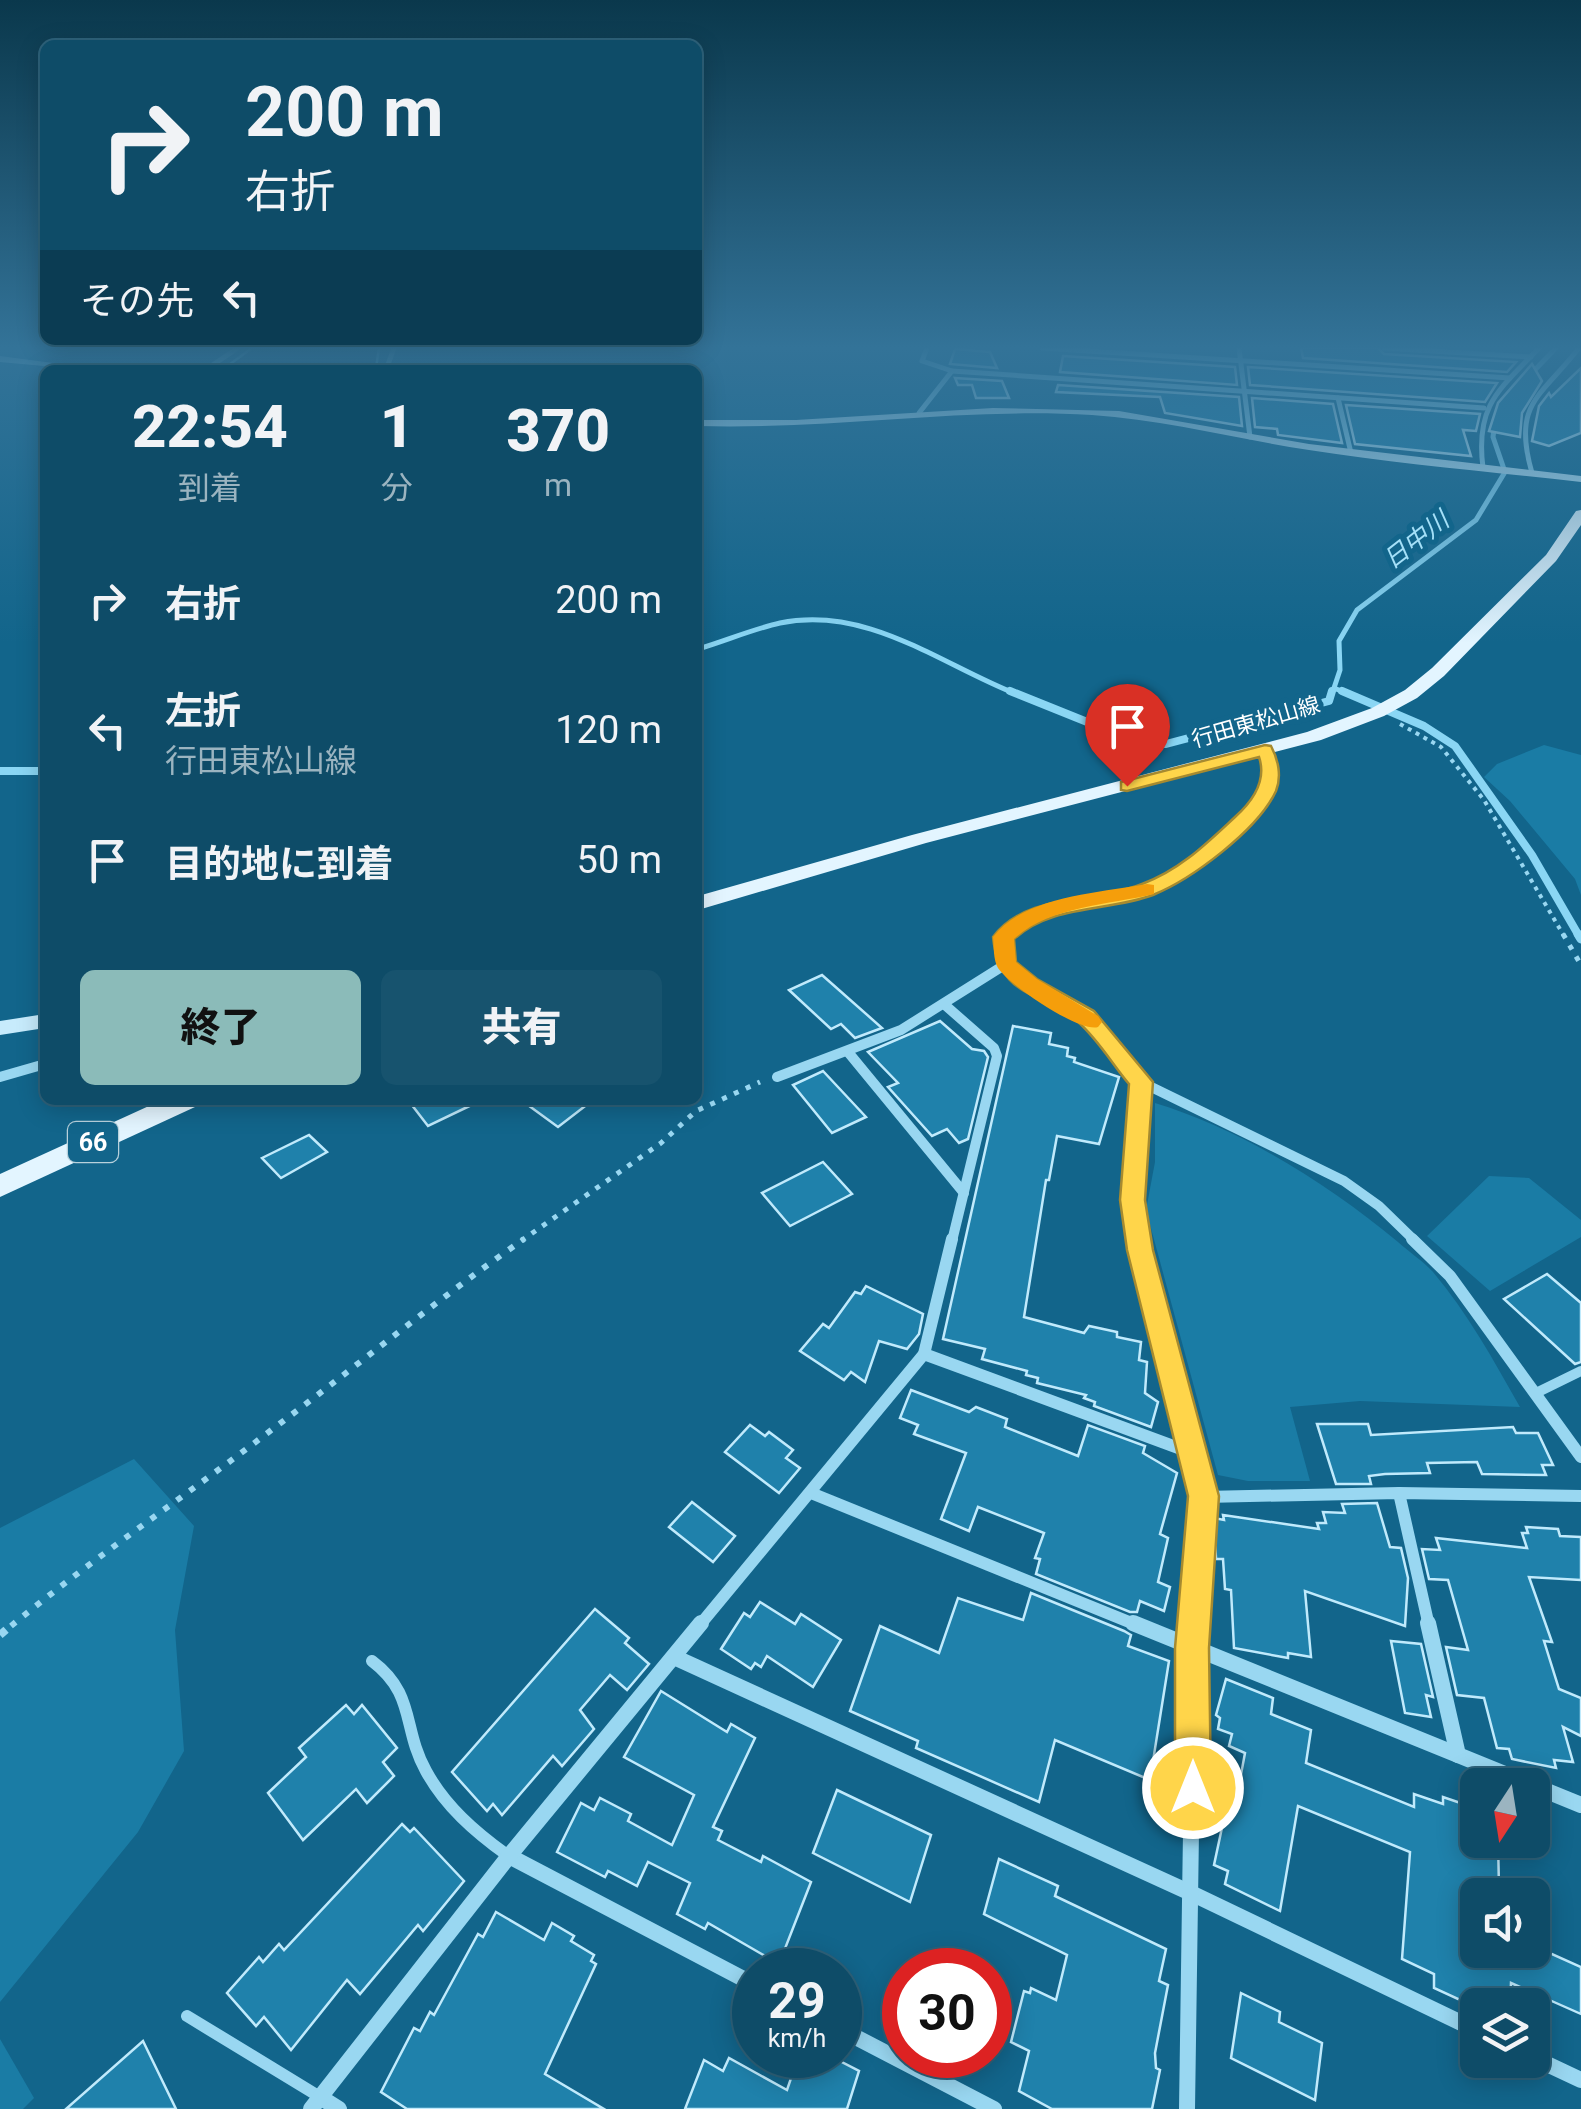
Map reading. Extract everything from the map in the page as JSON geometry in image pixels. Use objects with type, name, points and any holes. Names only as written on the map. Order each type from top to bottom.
[{"type":"main road","name":"行田東松山線","points":[[702,901],[920,839],[1265,750],[1378,712],[1411,694],[1438,672],[1552,558],[1581,514]]},
{"type":"main road","name":"66","points":[[0,1186],[175,1105]]},
{"type":"street","points":[[1309,446],[1581,479]]},
{"type":"street","points":[[1349,446],[1351,453]]},
{"type":"street","points":[[1479,446],[1483,468]]},
{"type":"street","points":[[1523,446],[1532,473]]},
{"type":"street","points":[[1265,750],[1271,771],[1268,789],[1249,814],[1200,861],[1143,892],[1059,908],[1020,922],[1003,937],[1006,964],[1029,984],[1086,1017],[1141,1082],[1344,1181],[1379,1206],[1450,1276],[1581,1457]]},
{"type":"street","points":[[777,1077],[848,1052],[945,1004],[986,972],[1006,964]]},
{"type":"street","points":[[338,2109],[315,2103],[509,1856],[924,1354],[997,1056],[994,1048],[945,1004]]},
{"type":"street","points":[[0,1028],[40,1022]]},
{"type":"street","points":[[848,1052],[964,1193]]},
{"type":"street","points":[[0,1077],[40,1065]]},
{"type":"street","points":[[1141,1082],[1132,1200],[1140,1250],[1204,1496],[1192,1648],[1193,1894],[1187,2109]]},
{"type":"street","points":[[924,1354],[1192,1452]]},
{"type":"street","points":[[811,1493],[1490,1768]]},
{"type":"street","points":[[1399,1493],[1458,1755]]},
{"type":"street","points":[[1204,1496],[1581,1496]]},
{"type":"street","points":[[674,1657],[1193,1894],[1460,2022]]},
{"type":"street","points":[[1550,1792],[1581,1805]]},
{"type":"street","points":[[509,1856],[732,1972]]},
{"type":"street","points":[[862,2040],[994,2109]]},
{"type":"street","points":[[1550,2065],[1581,2080]]},
{"type":"lane","points":[[1536,1393],[1581,1371]]},
{"type":"lane","points":[[372,1661],[395,1678],[426,1770],[466,1826],[509,1856]]},
{"type":"lane","points":[[187,2016],[315,2103]]},
{"type":"path","points":[[1378,712],[1426,736],[1452,760],[1502,829],[1516,861],[1581,965]]},
{"type":"path","points":[[0,1634],[80,1569],[275,1428],[425,1308],[660,1142],[696,1111],[739,1089],[777,1077]]},
{"type":"shaded area","points":[[1544,745],[1581,755],[1581,895],[1575,879],[1510,801],[1484,777],[1497,764]]},
{"type":"shaded area","points":[[1155,1103],[1220,1128],[1283,1161],[1371,1220],[1420,1260],[1469,1320],[1520,1407],[1360,1401],[1290,1407],[1310,1481],[1248,1481],[1218,1475],[1146,1210],[1155,1162]]},
{"type":"shaded area","points":[[1489,1176],[1529,1178],[1581,1220],[1581,1237],[1490,1291],[1427,1236]]},
{"type":"shaded area","points":[[134,1459],[194,1526],[175,1630],[184,1751],[138,1832],[0,2002],[0,1528]]},
{"type":"shaded area","points":[[0,2039],[34,2098],[23,2109],[0,2109]]},
{"type":"building","points":[[1378,446],[1468,446],[1471,456]]},
{"type":"building","points":[[822,975],[882,1028],[855,1038],[841,1024],[831,1029],[789,990]]},
{"type":"building","points":[[940,1021],[972,1049],[984,1051],[988,1057],[968,1139],[959,1143],[947,1129],[932,1136],[888,1087],[898,1083],[868,1052]]},
{"type":"building","points":[[1013,1026],[1051,1033],[1049,1044],[1068,1048],[1067,1056],[1075,1058],[1074,1062],[1119,1077],[1099,1144],[1057,1136],[1024,1317],[1084,1333],[1089,1326],[1141,1342],[1139,1360],[1147,1362],[1145,1393],[1158,1402],[1151,1427],[1094,1406],[1095,1402],[1084,1398],[1086,1395],[1037,1383],[1038,1378],[1026,1375],[1027,1371],[982,1359],[985,1349],[943,1339]]},
{"type":"building","points":[[823,1071],[866,1117],[832,1133],[793,1085]]},
{"type":"building","points":[[412,1105],[472,1105],[428,1126]]},
{"type":"building","points":[[528,1105],[587,1105],[558,1127]]},
{"type":"building","points":[[309,1135],[327,1152],[281,1178],[262,1158]]},
{"type":"building","points":[[823,1162],[852,1194],[790,1226],[762,1193]]},
{"type":"building","points":[[1547,1274],[1581,1303],[1581,1362],[1575,1364],[1504,1299]]},
{"type":"building","points":[[866,1286],[923,1314],[919,1334],[907,1349],[879,1341],[865,1382],[851,1372],[844,1380],[800,1351],[823,1324],[829,1328],[855,1292],[861,1294]]},
{"type":"building","points":[[911,1390],[969,1412],[976,1407],[1007,1419],[1005,1427],[1078,1456],[1088,1425],[1145,1446],[1143,1453],[1177,1473],[1160,1534],[1168,1538],[1158,1582],[1170,1587],[1164,1611],[1140,1601],[1137,1612],[1130,1612],[1036,1574],[1040,1559],[1035,1558],[1044,1533],[978,1507],[969,1531],[941,1519],[966,1453],[914,1434],[918,1425],[900,1418]]},
{"type":"building","points":[[1317,1424],[1368,1424],[1371,1435],[1513,1427],[1516,1433],[1538,1433],[1553,1465],[1542,1465],[1546,1475],[1482,1474],[1477,1462],[1427,1463],[1430,1473],[1385,1474],[1369,1476],[1371,1484],[1336,1484]]},
{"type":"building","points":[[750,1425],[765,1436],[769,1432],[793,1450],[786,1458],[800,1468],[779,1493],[725,1452]]},
{"type":"building","points":[[692,1502],[735,1536],[713,1562],[669,1527]]},
{"type":"building","points":[[1377,1503],[1390,1547],[1401,1548],[1408,1578],[1405,1626],[1305,1591],[1311,1657],[1288,1653],[1288,1658],[1234,1648],[1231,1590],[1225,1589],[1223,1559],[1216,1559],[1214,1518],[1224,1520],[1223,1515],[1319,1529],[1317,1523],[1326,1523],[1323,1512],[1345,1513],[1342,1504]]},
{"type":"building","points":[[1526,1527],[1558,1529],[1560,1536],[1581,1537],[1581,1580],[1529,1577],[1552,1642],[1544,1641],[1559,1689],[1581,1698],[1581,1736],[1563,1727],[1573,1762],[1554,1760],[1556,1768],[1512,1759],[1509,1749],[1497,1748],[1484,1698],[1457,1695],[1446,1647],[1468,1650],[1448,1580],[1429,1579],[1422,1549],[1440,1550],[1436,1538],[1527,1548],[1522,1533],[1528,1533]]},
{"type":"building","points":[[1031,1593],[1124,1631],[1131,1635],[1128,1646],[1169,1661],[1150,1780],[1055,1740],[1039,1802],[916,1748],[918,1741],[850,1711],[880,1626],[939,1653],[958,1598],[1023,1620]]},
{"type":"building","points":[[760,1602],[795,1624],[801,1614],[841,1640],[813,1687],[767,1656],[761,1667],[755,1663],[751,1669],[721,1649],[744,1613],[750,1617]]},
{"type":"building","points":[[595,1609],[629,1638],[625,1643],[649,1664],[627,1690],[610,1675],[580,1710],[594,1729],[562,1766],[553,1756],[502,1815],[493,1804],[487,1811],[452,1772]]},
{"type":"building","points":[[1391,1641],[1421,1644],[1433,1697],[1426,1695],[1431,1717],[1405,1713]]},
{"type":"building","points":[[1226,1679],[1273,1698],[1271,1714],[1311,1730],[1306,1763],[1414,1807],[1414,1794],[1443,1804],[1443,1797],[1460,1803],[1460,1858],[1498,1858],[1499,1878],[1460,1878],[1460,1968],[1550,1968],[1550,1953],[1581,1967],[1581,2014],[1550,2000],[1550,1988],[1522,1988],[1511,1983],[1511,1988],[1460,1988],[1460,2000],[1434,1988],[1434,1974],[1402,1959],[1410,1852],[1298,1806],[1280,1911],[1225,1884],[1228,1871],[1214,1865],[1226,1809],[1234,1812],[1245,1753],[1229,1746],[1232,1734],[1218,1729],[1220,1718],[1216,1715]]},
{"type":"building","points":[[661,1691],[727,1732],[731,1724],[755,1738],[713,1827],[722,1831],[718,1840],[761,1862],[763,1856],[811,1882],[785,1948],[751,1948],[708,1923],[705,1929],[677,1914],[690,1883],[648,1862],[637,1886],[608,1871],[605,1877],[557,1852],[581,1803],[594,1810],[600,1798],[631,1814],[628,1821],[672,1845],[694,1795],[624,1757]]},
{"type":"building","points":[[346,1705],[354,1714],[362,1705],[397,1748],[383,1762],[394,1776],[367,1803],[356,1789],[303,1840],[268,1793],[306,1757],[299,1748]]},
{"type":"building","points":[[837,1790],[931,1835],[910,1902],[813,1853]]},
{"type":"building","points":[[402,1824],[410,1832],[414,1828],[464,1881],[423,1931],[418,1925],[360,1994],[347,1980],[291,2050],[264,2017],[256,2026],[227,1993],[259,1957],[263,1962],[279,1944],[284,1950]]},
{"type":"building","points":[[999,1859],[1058,1886],[1055,1896],[1166,1949],[1159,1981],[1168,1985],[1155,2053],[1156,2068],[1160,2070],[1152,2109],[1052,2109],[1019,2091],[1029,2051],[1012,2042],[1012,2038],[1024,1991],[1030,1993],[1031,1988],[1056,2000],[1067,1955],[984,1914]]},
{"type":"building","points":[[496,1912],[544,1940],[552,1923],[594,1955],[591,1961],[596,1964],[545,2074],[604,2109],[407,2109],[381,2092],[414,2028],[420,2031],[430,2012],[434,2015],[478,1934],[483,1937]]},
{"type":"building","points":[[1241,1993],[1280,2012],[1279,2022],[1322,2043],[1315,2100],[1231,2058]]},
{"type":"building","points":[[143,2041],[176,2109],[66,2109]]},
{"type":"building","points":[[729,2058],[732,2078],[765,2078],[787,2090],[791,2078],[857,2078],[847,2109],[685,2109],[704,2060],[723,2071]]},
{"type":"waterway","name":"日中川","points":[[1334,688],[1340,670],[1339,641],[1357,610],[1476,520],[1505,472],[1496,446]]},
{"type":"waterway","points":[[702,648],[780,623],[843,622],[902,640],[1016,694]]},
{"type":"waterway","points":[[1332,694],[1334,688]]},
{"type":"waterway","points":[[1334,688],[1348,694]]},
{"type":"waterway","points":[[1010,691],[1127,738],[1166,744],[1329,701],[1332,691]]},
{"type":"waterway","points":[[1342,691],[1424,726],[1455,746],[1532,855],[1579,936]]},
{"type":"waterway","points":[[0,771],[40,771]]},
{"type":"waterway","points":[[1578,934],[1581,939]]},
{"type":"slow traffic","points":[[1090,1022],[1029,984],[1006,964],[1003,937],[1020,922],[1059,908],[1147,890]]},
{"type":"route","points":[[1127,786],[1265,750],[1270,762],[1268,789],[1249,814],[1200,861],[1175,878],[1143,892],[1059,908],[1020,922],[1003,937],[1006,964],[1029,984],[1086,1017],[1141,1082],[1132,1200],[1140,1250],[1204,1496],[1192,1648],[1193,1788]]}]
